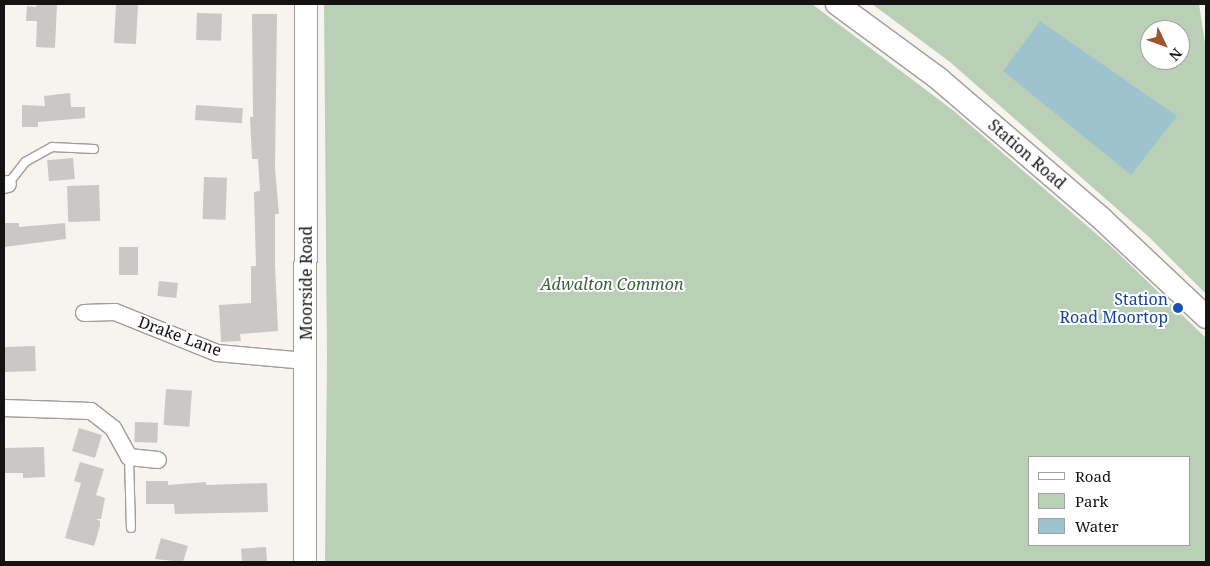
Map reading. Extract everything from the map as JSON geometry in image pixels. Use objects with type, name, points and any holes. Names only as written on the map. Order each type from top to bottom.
[{"type":"street","name":"Moorside Road","points":[[305,562],[306,4]]},
{"type":"street","name":"Station Road","points":[[837,4],[939,79],[1101,218],[1206,316]]},
{"type":"street","name":"Drake Lane","points":[[84,313],[115,312],[217,353],[306,362]]},
{"type":"street","points":[[4,408],[91,412],[112,428],[129,457],[158,460]]},
{"type":"lane","points":[[6,184],[25,162],[52,147],[94,149]]},
{"type":"lane","points":[[129,457],[131,528]]},
{"type":"green space","name":"Adwalton Common","points":[[324,4],[812,4],[954,111],[1115,250],[1206,338],[1206,562],[325,562],[327,357]]},
{"type":"green space","points":[[872,4],[1199,4],[1206,49],[1206,294],[1149,237],[950,62]]},
{"type":"water","points":[[1040,21],[1177,116],[1131,175],[1003,71]]},
{"type":"building","points":[[37,4],[57,4],[55,48],[36,47],[37,21],[26,21],[27,6],[36,7]]},
{"type":"building","points":[[116,4],[138,5],[136,44],[114,43]]},
{"type":"building","points":[[197,13],[222,14],[221,41],[196,40]]},
{"type":"building","points":[[252,14],[277,14],[275,168],[279,214],[275,214],[275,265],[278,331],[240,334],[241,341],[221,342],[219,305],[251,303],[251,266],[256,266],[254,192],[260,191],[258,159],[252,159],[250,117],[253,117]]},
{"type":"building","points":[[70,93],[71,107],[85,107],[85,118],[38,122],[38,127],[22,127],[22,105],[45,106],[44,96]]},
{"type":"building","points":[[196,105],[243,108],[242,123],[195,120]]},
{"type":"building","points":[[73,158],[75,179],[49,181],[47,160]]},
{"type":"building","points":[[204,177],[227,178],[226,220],[203,219]]},
{"type":"building","points":[[99,185],[100,221],[68,222],[67,186]]},
{"type":"building","points":[[4,223],[19,223],[19,227],[65,223],[66,239],[4,247]]},
{"type":"building","points":[[119,247],[138,247],[138,275],[119,275]]},
{"type":"building","points":[[159,281],[178,283],[176,298],[157,296]]},
{"type":"building","points":[[35,346],[36,371],[5,372],[4,347]]},
{"type":"building","points":[[166,389],[192,391],[189,427],[163,425]]},
{"type":"building","points":[[135,422],[158,423],[157,443],[134,442]]},
{"type":"building","points":[[79,428],[102,435],[95,458],[72,451]]},
{"type":"building","points":[[44,447],[45,477],[23,478],[23,473],[4,473],[4,448]]},
{"type":"building","points":[[80,462],[104,469],[96,495],[105,498],[101,519],[96,519],[100,521],[100,526],[94,546],[65,538],[81,483],[74,481]]},
{"type":"building","points":[[146,481],[168,481],[168,485],[206,482],[206,485],[267,483],[268,512],[175,514],[174,504],[146,504]]},
{"type":"building","points":[[161,538],[188,546],[183,562],[155,559]]},
{"type":"building","points":[[266,547],[267,562],[242,562],[241,549]]},
{"type":"place","name":"Station Road Moortop","points":[[1178,308]]}]
